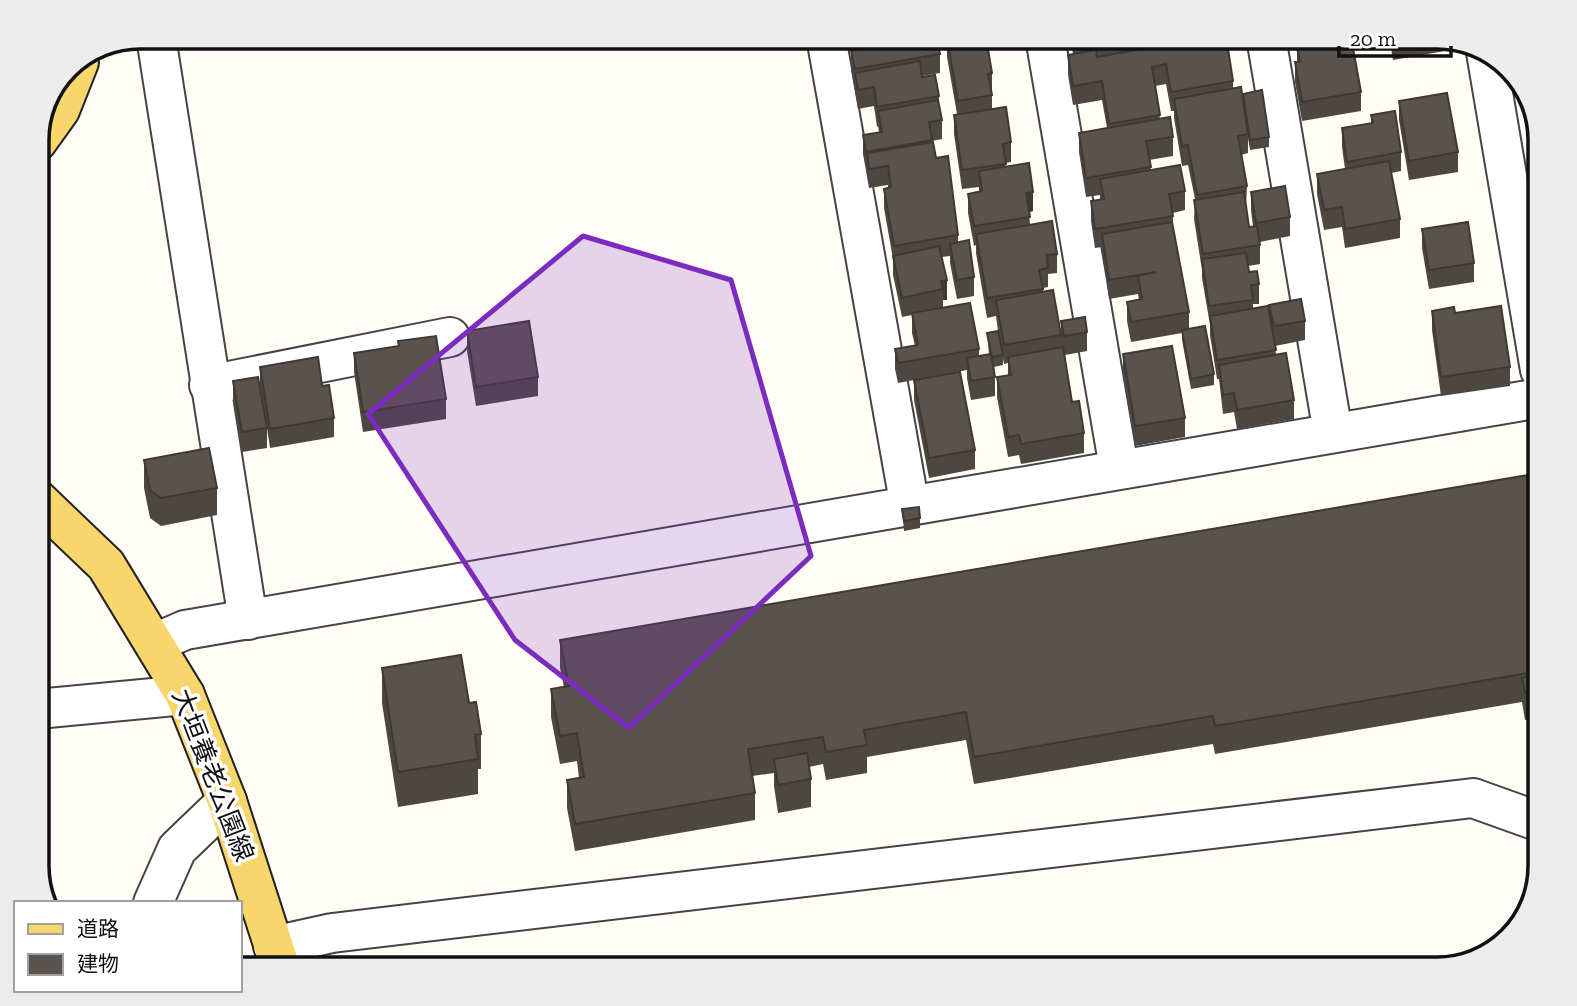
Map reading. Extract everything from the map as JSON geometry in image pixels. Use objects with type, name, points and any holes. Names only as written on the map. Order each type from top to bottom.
[{"type":"main road","points":[[51,123],[60,110],[72,81]]},
{"type":"main road","name":"大垣養老公園線","points":[[49,510],[106,565],[185,695],[227,801],[277,957]]},
{"type":"street","points":[[158,49],[248,620]]},
{"type":"street","points":[[829,49],[910,507]]},
{"type":"street","points":[[1047,49],[1119,468]]},
{"type":"street","points":[[1268,49],[1334,433]]},
{"type":"street","points":[[1488,64],[1528,299]]},
{"type":"street","points":[[209,385],[450,337]]},
{"type":"street","points":[[155,643],[185,630],[1528,400]]},
{"type":"street","points":[[49,708],[185,695]]},
{"type":"street","points":[[279,957],[332,933],[1473,798],[1528,818]]},
{"type":"street","points":[[154,901],[177,849],[227,801]]},
{"type":"highlighted area","points":[[583,236],[731,280],[811,556],[629,728],[515,640],[368,414]]},
{"type":"building","points":[[939,49],[940,54],[855,69],[851,51]]},
{"type":"building","points":[[949,49],[988,49],[992,73],[988,74],[992,95],[958,101]]},
{"type":"building","points":[[1142,49],[1228,49],[1233,81],[1171,92],[1166,64],[1152,67],[1160,115],[1109,124],[1102,81],[1073,86],[1068,55],[1096,50],[1097,57]]},
{"type":"building","points":[[1297,49],[1353,49],[1361,92],[1302,102],[1295,62],[1300,62]]},
{"type":"building","points":[[920,61],[922,77],[935,75],[939,96],[877,107],[874,87],[858,90],[855,73]]},
{"type":"building","points":[[1241,87],[1248,134],[1238,136],[1247,186],[1197,195],[1188,145],[1182,146],[1174,99]]},
{"type":"building","points":[[1262,90],[1269,137],[1250,140],[1243,94]]},
{"type":"building","points":[[1447,93],[1458,152],[1409,161],[1399,101]]},
{"type":"building","points":[[938,100],[942,120],[929,122],[932,140],[866,152],[863,135],[882,132],[878,111]]},
{"type":"building","points":[[1006,107],[1011,142],[1003,144],[1006,164],[962,170],[954,115]]},
{"type":"building","points":[[1395,111],[1401,152],[1347,162],[1342,128],[1373,123],[1371,115]]},
{"type":"building","points":[[1170,117],[1173,137],[1146,141],[1151,167],[1086,178],[1079,133]]},
{"type":"building","points":[[933,142],[936,158],[948,156],[958,235],[894,246],[884,189],[891,187],[888,166],[869,169],[867,153]]},
{"type":"building","points":[[1389,161],[1400,219],[1345,229],[1342,207],[1324,210],[1317,174]]},
{"type":"building","points":[[1029,163],[1033,192],[1026,193],[1030,217],[974,226],[968,194],[982,191],[979,171]]},
{"type":"building","points":[[1180,165],[1185,191],[1169,194],[1173,216],[1095,229],[1091,201],[1104,199],[1100,179]]},
{"type":"building","points":[[1285,186],[1290,217],[1256,223],[1251,192]]},
{"type":"building","points":[[1244,192],[1249,227],[1257,226],[1260,245],[1203,254],[1194,200]]},
{"type":"building","points":[[1052,221],[1057,254],[1047,255],[1048,268],[1039,270],[1043,289],[987,298],[976,234]]},
{"type":"building","points":[[1172,222],[1189,312],[1131,322],[1127,302],[1142,299],[1138,276],[1156,272],[1109,280],[1102,234]]},
{"type":"building","points":[[1468,222],[1474,263],[1429,270],[1422,229]]},
{"type":"building","points":[[969,240],[974,277],[957,280],[950,244]]},
{"type":"building","points":[[939,246],[947,280],[941,281],[943,289],[902,298],[893,256]]},
{"type":"building","points":[[1246,253],[1249,272],[1257,271],[1259,284],[1251,285],[1253,300],[1209,306],[1202,259]]},
{"type":"building","points":[[1053,290],[1061,335],[1004,345],[996,300]]},
{"type":"building","points":[[1301,299],[1305,321],[1274,326],[1269,305]]},
{"type":"building","points":[[970,303],[979,349],[898,363],[895,349],[918,345],[912,313]]},
{"type":"building","points":[[1268,306],[1276,350],[1217,360],[1210,316]]},
{"type":"building","points":[[1501,306],[1510,367],[1441,377],[1432,311],[1454,307],[1455,313]]},
{"type":"building","points":[[1085,317],[1087,332],[1064,336],[1061,321]]},
{"type":"building","points":[[529,321],[538,377],[476,387],[467,331]]},
{"type":"building","points":[[1205,326],[1214,374],[1191,379],[1182,330]]},
{"type":"building","points":[[998,331],[1003,355],[992,357],[987,333]]},
{"type":"building","points":[[436,336],[446,399],[363,412],[354,353],[399,346],[398,341]]},
{"type":"building","points":[[1172,346],[1185,418],[1135,426],[1123,354]]},
{"type":"building","points":[[1063,347],[1072,402],[1079,401],[1084,433],[1021,444],[1019,435],[1008,437],[997,377],[1011,375],[1008,357]]},
{"type":"building","points":[[1286,353],[1294,400],[1237,410],[1234,393],[1223,395],[1219,365]]},
{"type":"building","points":[[991,354],[995,377],[971,381],[967,358]]},
{"type":"building","points":[[318,357],[322,386],[329,385],[334,418],[270,429],[260,367]]},
{"type":"building","points":[[960,372],[975,450],[929,458],[914,380]]},
{"type":"building","points":[[258,377],[267,428],[242,432],[233,381]]},
{"type":"building","points":[[209,448],[217,488],[161,498],[150,490],[144,460]]},
{"type":"building","points":[[1528,475],[1528,673],[1215,726],[1213,716],[974,757],[966,712],[864,730],[867,745],[826,752],[823,737],[748,749],[755,793],[575,824],[567,780],[584,777],[577,733],[560,736],[551,689],[569,686],[560,640]]},
{"type":"building","points":[[919,507],[920,518],[904,521],[902,509]]},
{"type":"building","points":[[461,655],[469,703],[476,702],[481,734],[475,735],[478,759],[398,772],[382,668]]},
{"type":"building","points":[[1528,677],[1528,692],[1525,693],[1522,678]]},
{"type":"building","points":[[807,753],[811,779],[778,785],[774,759]]}]
